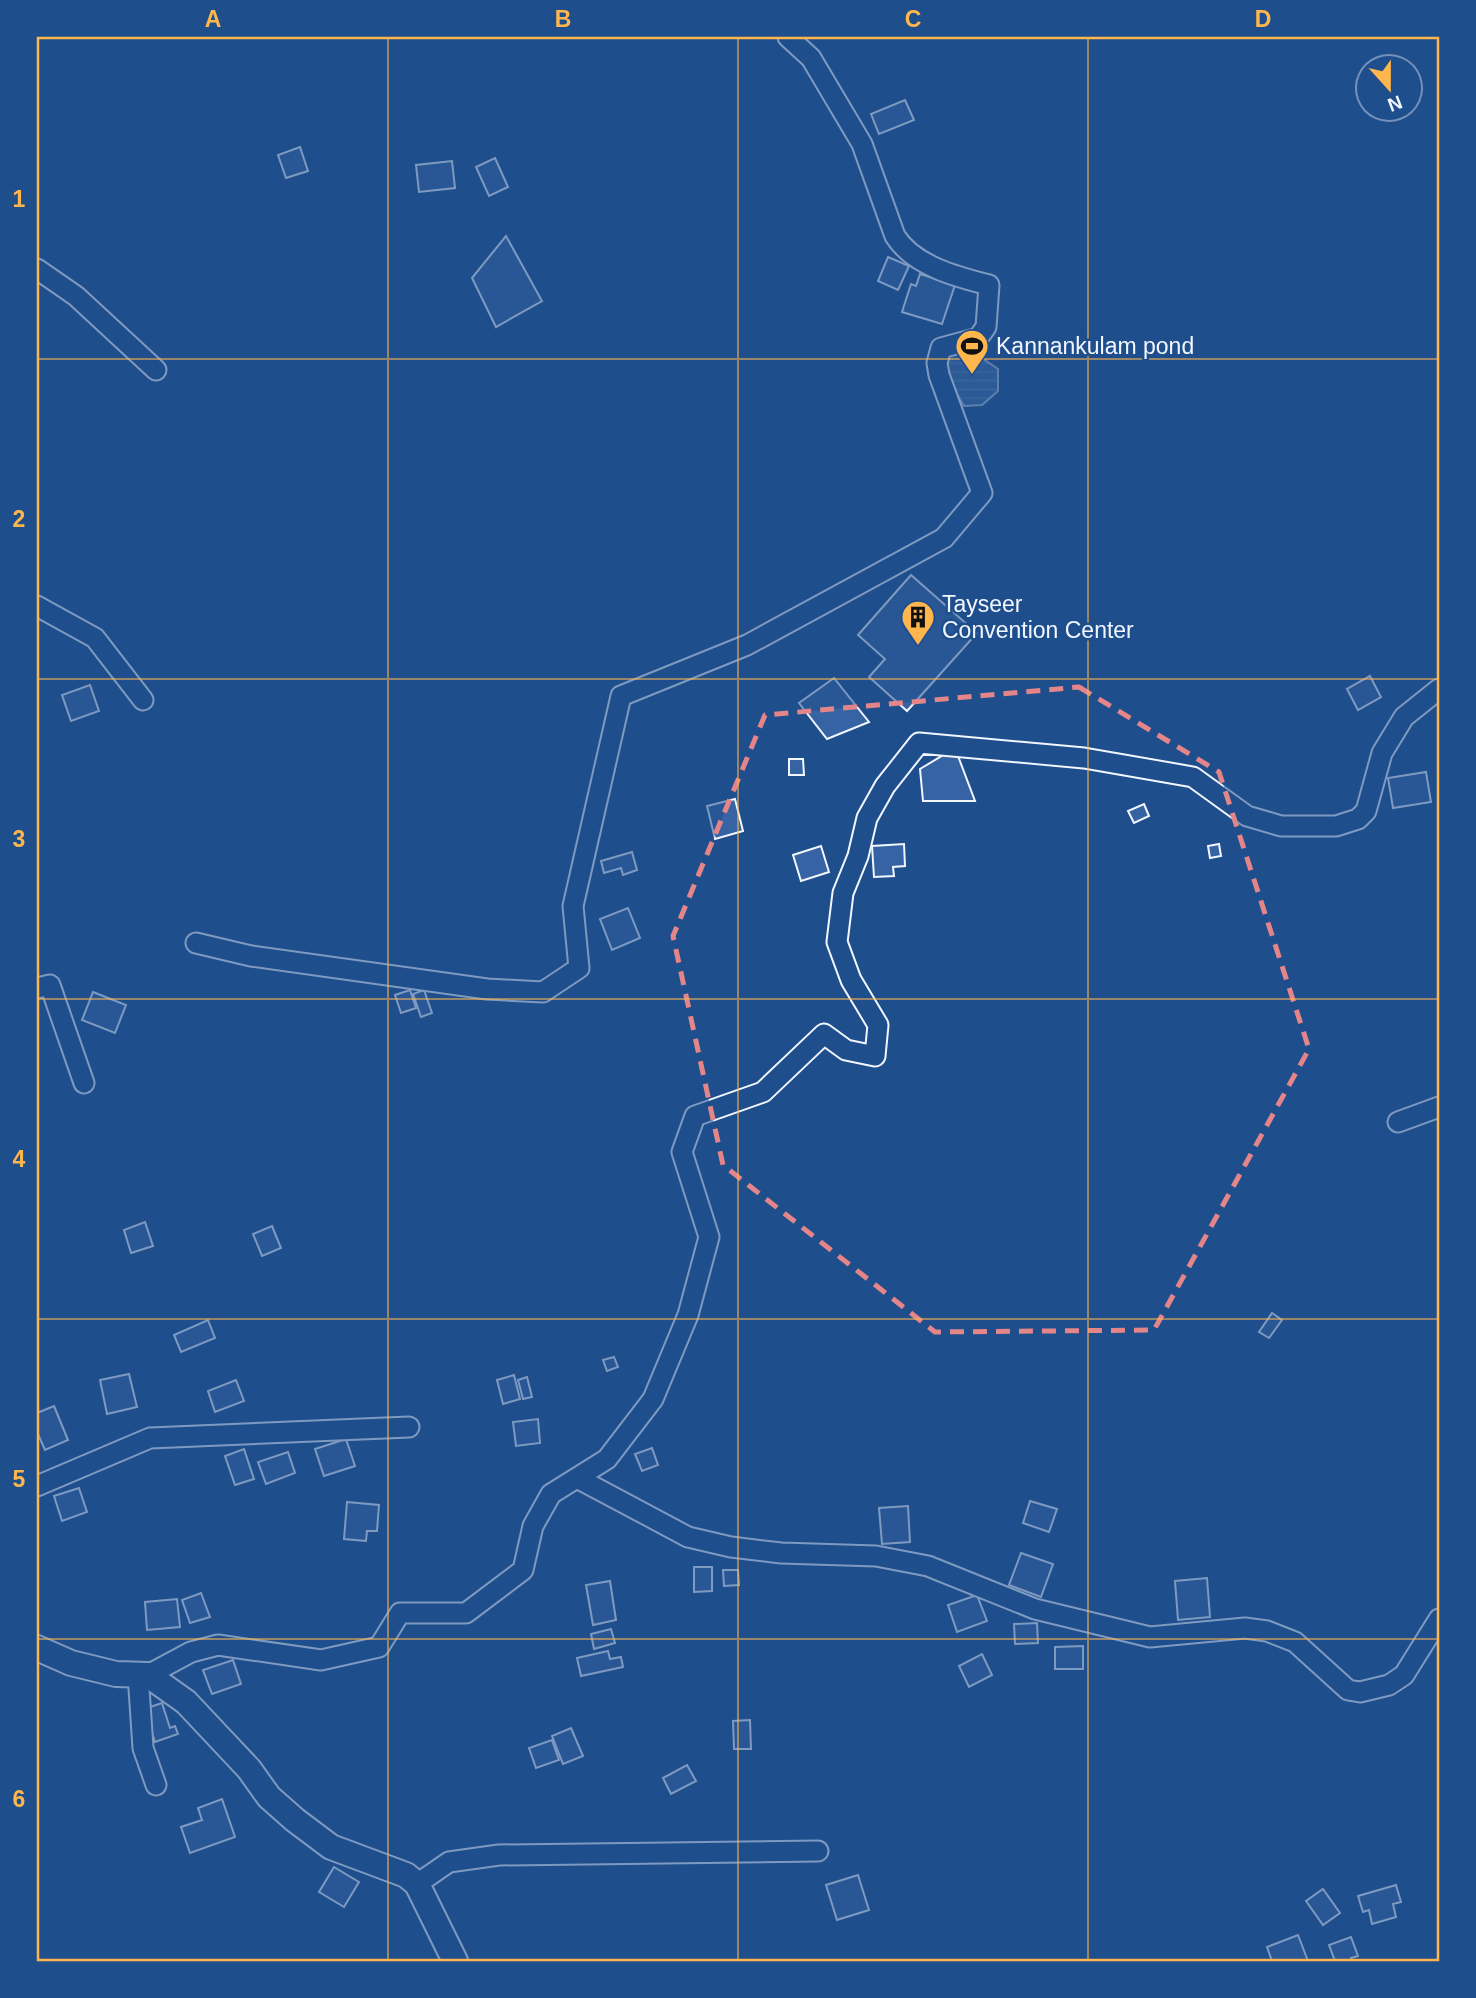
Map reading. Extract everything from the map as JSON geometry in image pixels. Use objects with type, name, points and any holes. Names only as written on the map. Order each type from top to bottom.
[{"type":"main road","points":[[37,1648],[71,1663],[116,1674],[143,1674],[186,1702],[249,1769],[269,1797],[295,1820],[331,1847],[407,1875],[416,1884],[455,1961]]},
{"type":"street","points":[[196,943],[264,958],[487,989],[543,992],[579,968],[573,906],[621,696],[747,645],[944,538],[982,493],[937,363],[941,348],[978,338],[986,327],[989,285],[960,278],[915,258],[902,247],[895,236],[862,144],[811,58],[788,37]]},
{"type":"street","points":[[37,269],[76,296],[156,370]]},
{"type":"street","points":[[37,606],[95,638],[143,700]]},
{"type":"street","points":[[156,1785],[143,1748],[143,1674],[191,1651],[218,1645],[321,1660],[379,1647],[400,1613],[466,1613],[523,1570],[533,1526],[551,1494],[579,1479],[607,1459],[653,1399],[688,1315],[709,1237],[682,1152],[695,1116],[763,1092],[824,1034],[846,1050],[875,1056],[878,1025],[851,980],[837,943],[842,905],[867,818],[885,786],[919,743],[1084,758],[1193,777],[1247,816],[1281,826],[1336,826],[1358,819],[1366,811],[1381,753],[1404,717],[1439,689]]},
{"type":"street","points":[[37,988],[50,985],[84,1083]]},
{"type":"street","points":[[1398,1122],[1439,1107]]},
{"type":"street","points":[[37,1486],[150,1438],[409,1427]]},
{"type":"street","points":[[579,1479],[688,1537],[731,1547],[781,1553],[876,1556],[928,1566],[1035,1609],[1150,1637],[1245,1628],[1267,1631],[1295,1642],[1348,1690],[1360,1692],[1389,1685],[1404,1675],[1439,1619]]},
{"type":"street","points":[[416,1884],[449,1862],[499,1855],[818,1851]]},
{"type":"highlighted area","points":[[1079,687],[1219,772],[1309,1049],[1154,1330],[935,1332],[723,1165],[673,936],[765,715]]},
{"type":"water","points":[[960,347],[973,352],[998,369],[998,391],[982,405],[964,406],[942,368],[944,357]]},
{"type":"building","points":[[905,100],[914,120],[879,134],[871,114]]},
{"type":"building","points":[[300,147],[308,171],[286,178],[278,155]]},
{"type":"building","points":[[495,158],[508,187],[489,196],[476,167]]},
{"type":"building","points":[[452,161],[455,188],[419,192],[416,165]]},
{"type":"building","points":[[506,236],[542,301],[496,327],[472,278]]},
{"type":"building","points":[[888,257],[909,266],[898,290],[878,281]]},
{"type":"building","points":[[920,274],[955,285],[942,324],[902,312],[911,284],[916,286]]},
{"type":"building","name":"Tayseer Convention Center","points":[[911,575],[977,633],[907,711],[869,677],[885,659],[858,635]]},
{"type":"building","points":[[1370,676],[1381,697],[1358,710],[1347,689]]},
{"type":"building","points":[[834,678],[869,722],[827,739],[799,703]]},
{"type":"building","points":[[90,685],[99,711],[71,721],[62,695]]},
{"type":"building","points":[[955,748],[975,801],[923,801],[920,769]]},
{"type":"building","points":[[789,759],[803,759],[804,775],[789,775]]},
{"type":"building","points":[[1426,772],[1431,802],[1393,808],[1388,778]]},
{"type":"building","points":[[735,799],[743,831],[715,839],[707,806]]},
{"type":"building","points":[[1144,804],[1149,816],[1134,823],[1128,811]]},
{"type":"building","points":[[904,844],[905,866],[893,867],[894,876],[874,877],[872,846]]},
{"type":"building","points":[[1219,844],[1221,856],[1210,858],[1208,846]]},
{"type":"building","points":[[821,846],[829,872],[801,881],[793,855]]},
{"type":"building","points":[[632,852],[637,870],[623,875],[621,868],[604,873],[601,861]]},
{"type":"building","points":[[628,908],[640,938],[612,950],[600,919]]},
{"type":"building","points":[[410,990],[416,1008],[401,1013],[395,995]]},
{"type":"building","points":[[424,990],[432,1013],[421,1017],[413,994]]},
{"type":"building","points":[[93,992],[126,1005],[115,1033],[82,1020]]},
{"type":"building","points":[[145,1222],[153,1246],[131,1253],[124,1230]]},
{"type":"building","points":[[272,1226],[281,1248],[262,1256],[253,1234]]},
{"type":"building","points":[[1272,1313],[1282,1320],[1269,1338],[1259,1332]]},
{"type":"building","points":[[208,1320],[215,1338],[181,1352],[174,1335]]},
{"type":"building","points":[[614,1357],[618,1367],[607,1371],[603,1360]]},
{"type":"building","points":[[129,1374],[137,1407],[107,1414],[100,1380]]},
{"type":"building","points":[[514,1375],[520,1399],[503,1404],[497,1380]]},
{"type":"building","points":[[527,1377],[532,1397],[523,1399],[518,1380]]},
{"type":"building","points":[[236,1380],[244,1401],[215,1412],[208,1391]]},
{"type":"building","points":[[54,1406],[68,1440],[45,1450],[37,1432],[37,1413]]},
{"type":"building","points":[[538,1419],[540,1443],[516,1446],[513,1422]]},
{"type":"building","points":[[346,1439],[355,1466],[324,1476],[315,1449]]},
{"type":"building","points":[[652,1448],[658,1465],[642,1471],[635,1454]]},
{"type":"building","points":[[244,1449],[254,1479],[235,1485],[225,1456]]},
{"type":"building","points":[[288,1452],[295,1473],[266,1484],[258,1462]]},
{"type":"building","points":[[79,1488],[87,1512],[62,1521],[54,1496]]},
{"type":"building","points":[[1030,1501],[1057,1509],[1049,1532],[1023,1523]]},
{"type":"building","points":[[347,1502],[379,1505],[377,1531],[367,1531],[366,1541],[344,1539]]},
{"type":"building","points":[[908,1506],[910,1542],[882,1544],[879,1508]]},
{"type":"building","points":[[1021,1553],[1053,1564],[1041,1597],[1009,1585]]},
{"type":"building","points":[[694,1567],[712,1567],[712,1591],[694,1592]]},
{"type":"building","points":[[723,1570],[738,1570],[739,1585],[724,1586]]},
{"type":"building","points":[[1207,1578],[1210,1617],[1178,1620],[1175,1581]]},
{"type":"building","points":[[610,1581],[616,1620],[593,1625],[586,1585]]},
{"type":"building","points":[[201,1593],[210,1617],[190,1623],[182,1600]]},
{"type":"building","points":[[977,1595],[987,1621],[957,1632],[948,1605]]},
{"type":"building","points":[[177,1599],[180,1627],[147,1630],[145,1602]]},
{"type":"building","points":[[1037,1623],[1038,1643],[1015,1644],[1014,1624]]},
{"type":"building","points":[[611,1629],[615,1643],[594,1649],[591,1634]]},
{"type":"building","points":[[1083,1646],[1083,1669],[1055,1669],[1055,1647]]},
{"type":"building","points":[[608,1651],[610,1659],[621,1657],[623,1667],[581,1676],[577,1658]]},
{"type":"building","points":[[982,1654],[992,1675],[969,1687],[959,1666]]},
{"type":"building","points":[[233,1660],[241,1684],[212,1694],[203,1670]]},
{"type":"building","points":[[162,1703],[170,1728],[175,1726],[178,1734],[155,1742],[144,1709]]},
{"type":"building","points":[[750,1720],[751,1749],[734,1749],[733,1721]]},
{"type":"building","points":[[571,1728],[583,1756],[563,1764],[552,1736]]},
{"type":"building","points":[[552,1740],[559,1760],[536,1768],[529,1748]]},
{"type":"building","points":[[687,1765],[696,1781],[671,1794],[663,1778]]},
{"type":"building","points":[[222,1799],[235,1837],[190,1853],[181,1827],[202,1820],[198,1808]]},
{"type":"building","points":[[334,1867],[359,1882],[344,1907],[319,1892]]},
{"type":"building","points":[[858,1875],[869,1910],[837,1920],[826,1885]]},
{"type":"building","points":[[1396,1885],[1401,1902],[1393,1904],[1396,1917],[1372,1924],[1369,1910],[1363,1912],[1358,1896]]},
{"type":"building","points":[[1323,1889],[1340,1913],[1323,1925],[1306,1901]]},
{"type":"building","points":[[1298,1935],[1308,1961],[1272,1961],[1267,1947]]},
{"type":"building","points":[[1351,1937],[1358,1956],[1351,1958],[1352,1961],[1335,1961],[1329,1945]]},
{"type":"place","name":"Kannankulam pond","points":[[972,376]]},
{"type":"place","name":"Tayseer Convention Center","points":[[918,647]]}]
